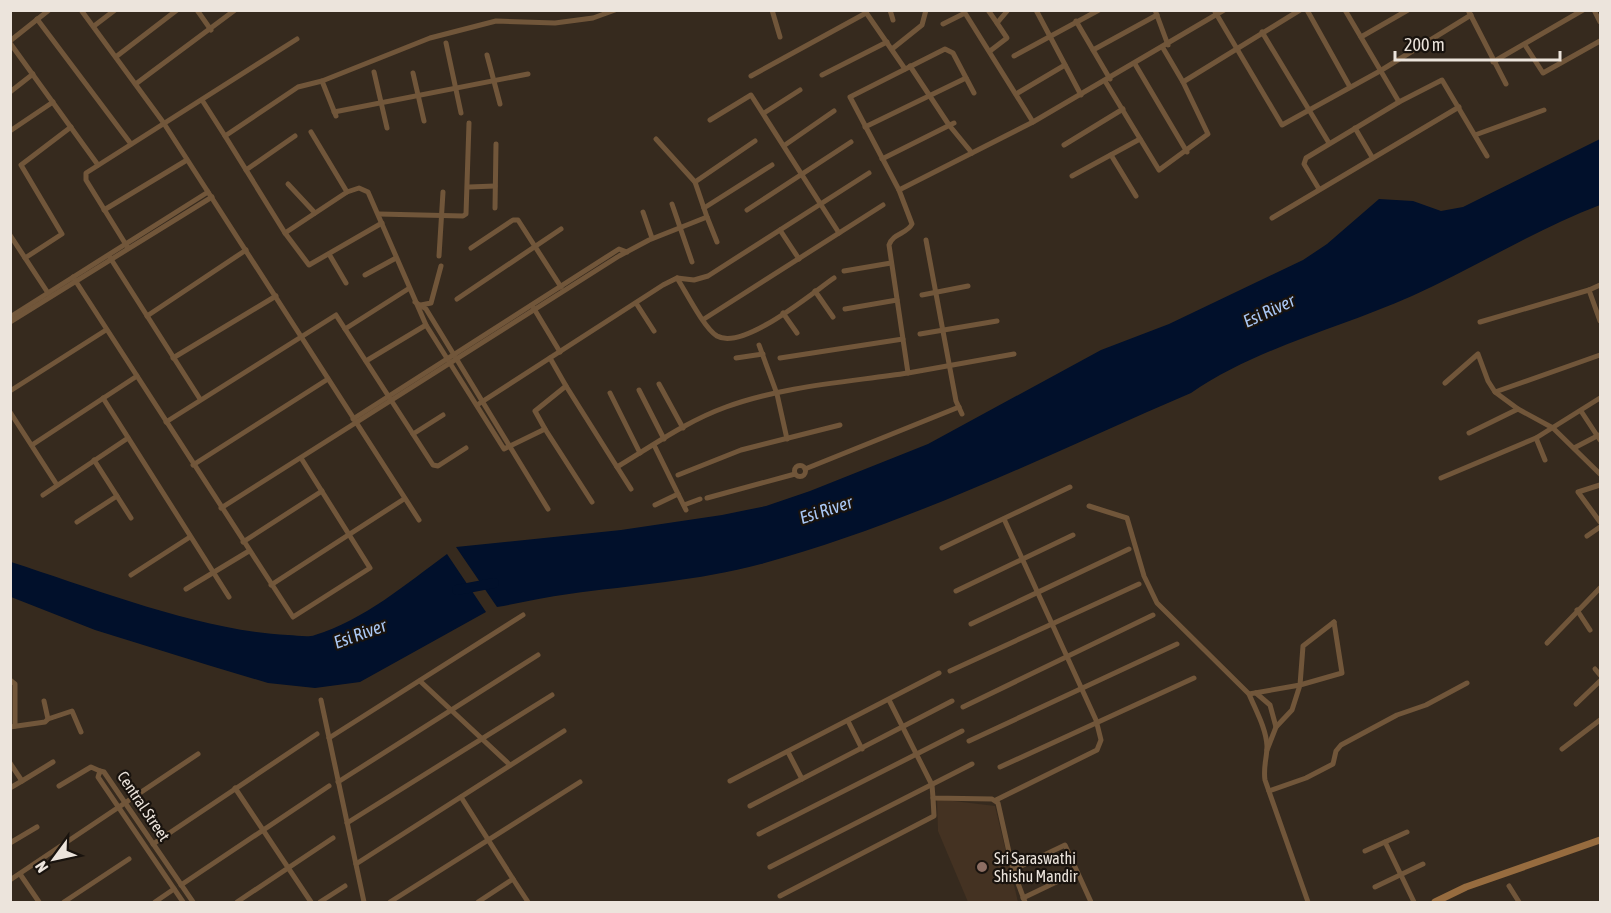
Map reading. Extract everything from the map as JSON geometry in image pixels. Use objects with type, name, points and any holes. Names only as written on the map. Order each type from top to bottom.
[{"type":"street","points":[[49,10],[10,42],[98,165]]},
{"type":"street","points":[[81,10],[164,122],[354,422],[419,520]]},
{"type":"street","points":[[94,26],[115,10]]},
{"type":"street","points":[[117,56],[177,10]]},
{"type":"street","points":[[197,10],[211,30]]},
{"type":"street","points":[[137,83],[236,10]]},
{"type":"street","points":[[225,136],[298,87],[322,81],[430,38],[496,21],[555,23],[593,18],[615,10]]},
{"type":"street","points":[[772,10],[780,37]]},
{"type":"street","points":[[890,10],[893,20]]},
{"type":"street","points":[[892,50],[922,25],[926,10]]},
{"type":"street","points":[[988,10],[1007,38],[990,51]]},
{"type":"street","points":[[998,24],[1008,10]]},
{"type":"street","points":[[1036,10],[1081,94]]},
{"type":"street","points":[[1014,56],[1099,10]]},
{"type":"street","points":[[898,190],[1034,122],[1165,47],[1215,13],[1224,10]]},
{"type":"street","points":[[1183,82],[1300,10]]},
{"type":"street","points":[[1307,10],[1350,87]]},
{"type":"street","points":[[1345,10],[1399,102]]},
{"type":"street","points":[[1391,10],[1395,18]]},
{"type":"street","points":[[1361,37],[1408,10]]},
{"type":"street","points":[[1594,10],[1600,21]]},
{"type":"street","points":[[1493,62],[1581,11]]},
{"type":"street","points":[[750,76],[865,12],[972,153]]},
{"type":"street","points":[[943,24],[960,13],[965,13],[1034,122]]},
{"type":"street","points":[[1076,21],[1159,170],[1187,152],[1208,134],[1165,47],[1156,13],[1093,50]]},
{"type":"street","points":[[1215,13],[1280,124],[1380,70],[1469,13],[1506,84]]},
{"type":"street","points":[[37,19],[131,144]]},
{"type":"street","points":[[1262,32],[1329,143]]},
{"type":"street","points":[[127,246],[85,176],[164,122],[297,39]]},
{"type":"street","points":[[1525,45],[1543,73],[1600,41]]},
{"type":"street","points":[[822,75],[887,42]]},
{"type":"street","points":[[446,43],[461,113]]},
{"type":"street","points":[[908,373],[891,263],[890,241],[909,229],[912,224],[898,190],[850,97],[949,49],[974,93]]},
{"type":"street","points":[[487,55],[500,104]]},
{"type":"street","points":[[1136,64],[1187,152]]},
{"type":"street","points":[[1017,94],[1065,65]]},
{"type":"street","points":[[374,72],[387,128]]},
{"type":"street","points":[[413,73],[424,121]]},
{"type":"street","points":[[10,92],[33,74]]},
{"type":"street","points":[[322,81],[335,114],[528,75]]},
{"type":"street","points":[[865,127],[966,78]]},
{"type":"street","points":[[1319,189],[1304,161],[1329,143],[1442,80],[1487,156]]},
{"type":"street","points":[[764,113],[800,90]]},
{"type":"street","points":[[710,120],[750,94],[839,232]]},
{"type":"street","points":[[202,100],[285,233],[309,265],[382,223]]},
{"type":"street","points":[[10,131],[53,102]]},
{"type":"street","points":[[1272,218],[1459,107]]},
{"type":"street","points":[[1064,146],[1123,109]]},
{"type":"street","points":[[1475,135],[1544,110]]},
{"type":"street","points":[[785,145],[834,111]]},
{"type":"street","points":[[379,214],[463,216],[466,214],[469,187],[469,123]]},
{"type":"street","points":[[882,159],[952,124]]},
{"type":"street","points":[[25,258],[62,234],[21,165],[71,128]]},
{"type":"street","points":[[1355,128],[1372,157]]},
{"type":"street","points":[[311,132],[347,192]]},
{"type":"street","points":[[246,170],[295,136]]},
{"type":"street","points":[[656,139],[695,182],[717,242]]},
{"type":"street","points":[[1072,176],[1140,139]]},
{"type":"street","points":[[695,182],[755,141]]},
{"type":"street","points":[[747,210],[851,142]]},
{"type":"street","points":[[495,208],[496,144]]},
{"type":"street","points":[[1111,156],[1136,196]]},
{"type":"street","points":[[104,210],[187,160]]},
{"type":"street","points":[[704,208],[772,165]]},
{"type":"street","points":[[477,405],[677,278],[703,278],[869,173]]},
{"type":"street","points":[[288,184],[315,213]]},
{"type":"street","points":[[469,187],[495,186]]},
{"type":"street","points":[[285,233],[347,192],[359,188],[368,192],[408,289],[455,357],[548,509]]},
{"type":"street","points":[[439,256],[443,192]]},
{"type":"street","points":[[10,322],[74,279],[210,195]]},
{"type":"street","points":[[672,204],[692,262]]},
{"type":"street","points":[[704,319],[883,205]]},
{"type":"street","points":[[643,212],[652,238]]},
{"type":"street","points":[[221,508],[562,288],[652,238],[707,217]]},
{"type":"street","points":[[471,248],[518,219],[562,288]]},
{"type":"street","points":[[458,299],[561,229]]},
{"type":"street","points":[[780,230],[799,259]]},
{"type":"street","points":[[10,235],[48,293]]},
{"type":"street","points":[[926,240],[950,366],[962,414]]},
{"type":"street","points":[[147,316],[246,250]]},
{"type":"street","points":[[328,254],[346,283]]},
{"type":"street","points":[[109,257],[200,399]]},
{"type":"street","points":[[365,274],[396,258]]},
{"type":"street","points":[[844,271],[891,263]]},
{"type":"street","points":[[418,303],[431,303],[441,266]]},
{"type":"street","points":[[677,278],[717,336],[736,338],[749,334],[834,278]]},
{"type":"street","points":[[10,317],[74,279]]},
{"type":"street","points":[[74,279],[290,615],[296,616],[369,569],[369,565],[301,458]]},
{"type":"street","points":[[1480,322],[1600,285]]},
{"type":"street","points":[[922,295],[968,286]]},
{"type":"street","points":[[345,329],[408,289]]},
{"type":"street","points":[[1588,290],[1600,321]]},
{"type":"street","points":[[815,291],[833,317]]},
{"type":"street","points":[[173,358],[276,296]]},
{"type":"street","points":[[844,309],[897,300]]},
{"type":"street","points":[[418,303],[426,325],[504,449],[545,429]]},
{"type":"street","points":[[636,303],[654,331]]},
{"type":"street","points":[[533,307],[560,352]]},
{"type":"street","points":[[783,313],[797,333]]},
{"type":"street","points":[[166,422],[334,315],[338,316],[435,467],[466,448]]},
{"type":"street","points":[[920,334],[997,321]]},
{"type":"street","points":[[366,361],[426,325]]},
{"type":"street","points":[[10,392],[106,330]]},
{"type":"street","points":[[780,358],[903,339]]},
{"type":"street","points":[[759,345],[777,394],[787,439]]},
{"type":"street","points":[[736,358],[762,354]]},
{"type":"street","points":[[617,466],[682,428],[728,406],[777,394],[1014,354]]},
{"type":"street","points":[[1445,382],[1478,354],[1488,381],[1496,392],[1518,409],[1553,428],[1600,474]]},
{"type":"street","points":[[1496,392],[1600,356]]},
{"type":"street","points":[[550,358],[631,489]]},
{"type":"street","points":[[32,445],[136,376]]},
{"type":"street","points":[[193,465],[328,379]]},
{"type":"street","points":[[659,384],[682,428]]},
{"type":"street","points":[[566,386],[535,411],[592,502]]},
{"type":"street","points":[[639,390],[664,439]]},
{"type":"street","points":[[610,393],[640,453]]},
{"type":"street","points":[[103,398],[229,597]]},
{"type":"street","points":[[1441,478],[1536,438],[1600,398]]},
{"type":"street","points":[[654,445],[685,507],[704,499],[795,474],[798,466],[806,469],[959,407]]},
{"type":"street","points":[[1469,433],[1518,409]]},
{"type":"street","points":[[1574,448],[1600,437],[1581,411]]},
{"type":"street","points":[[10,412],[57,485]]},
{"type":"street","points":[[412,434],[444,415]]},
{"type":"street","points":[[678,475],[741,450],[840,425]]},
{"type":"street","points":[[43,495],[128,438]]},
{"type":"street","points":[[1536,438],[1545,460]]},
{"type":"street","points":[[94,460],[131,518]]},
{"type":"street","points":[[1600,484],[1578,492],[1600,522]]},
{"type":"street","points":[[942,548],[1070,487]]},
{"type":"street","points":[[243,542],[322,491]]},
{"type":"street","points":[[655,505],[678,494]]},
{"type":"street","points":[[77,522],[117,496]]},
{"type":"street","points":[[271,585],[404,499]]},
{"type":"street","points":[[1089,506],[1127,518],[1144,576],[1157,603],[1249,694],[1266,735],[1267,750]]},
{"type":"street","points":[[933,798],[996,800],[1097,750],[1101,740],[1097,722],[1004,519]]},
{"type":"street","points":[[1587,536],[1600,527]]},
{"type":"street","points":[[956,591],[1073,535]]},
{"type":"street","points":[[131,575],[190,537]]},
{"type":"street","points":[[971,624],[1129,549]]},
{"type":"street","points":[[186,589],[249,551]]},
{"type":"street","points":[[950,671],[1139,584]]},
{"type":"street","points":[[1547,643],[1577,610],[1599,591]]},
{"type":"street","points":[[1577,610],[1590,630]]},
{"type":"street","points":[[329,738],[523,615]]},
{"type":"street","points":[[963,707],[1153,615]]},
{"type":"street","points":[[1249,694],[1300,684],[1342,673],[1334,622],[1303,646],[1300,684],[1292,710],[1276,727],[1267,750],[1263,770],[1308,903]]},
{"type":"street","points":[[969,741],[1177,644]]},
{"type":"street","points":[[338,782],[538,655]]},
{"type":"street","points":[[1595,669],[1600,675]]},
{"type":"street","points":[[730,781],[939,673]]},
{"type":"street","points":[[1000,767],[1194,678]]},
{"type":"street","points":[[10,680],[15,684],[13,726],[42,723],[72,711],[81,732]]},
{"type":"street","points":[[420,681],[510,765]]},
{"type":"street","points":[[1576,704],[1600,681]]},
{"type":"street","points":[[1269,791],[1306,778],[1333,765],[1336,751],[1341,745],[1397,715],[1426,705],[1467,683]]},
{"type":"street","points":[[1257,693],[1270,705],[1276,727]]},
{"type":"street","points":[[347,823],[552,695]]},
{"type":"street","points":[[321,700],[364,903]]},
{"type":"street","points":[[780,896],[934,816],[932,785],[889,700]]},
{"type":"street","points":[[44,701],[48,719]]},
{"type":"street","points":[[750,806],[952,701]]},
{"type":"street","points":[[1562,748],[1600,720]]},
{"type":"street","points":[[848,721],[862,749]]},
{"type":"street","points":[[356,864],[564,731]]},
{"type":"street","points":[[759,834],[962,731]]},
{"type":"street","points":[[153,844],[317,734]]},
{"type":"street","points":[[788,752],[802,779]]},
{"type":"street","points":[[10,880],[198,754]]},
{"type":"street","points":[[10,788],[53,762]]},
{"type":"street","points":[[10,763],[22,781]]},
{"type":"street","points":[[770,867],[972,764]]},
{"type":"street","points":[[59,786],[85,769],[91,767],[100,771]]},
{"type":"street","name":"Central Street","points":[[183,903],[99,777],[100,771],[105,772],[193,903]]},
{"type":"street","points":[[390,903],[580,782]]},
{"type":"street","points":[[181,885],[329,786]]},
{"type":"street","points":[[235,788],[311,903]]},
{"type":"street","points":[[460,797],[528,903]]},
{"type":"street","points":[[996,800],[1013,870],[1024,900],[1073,874]]},
{"type":"street","points":[[10,843],[37,827]]},
{"type":"street","points":[[1365,851],[1407,832]]},
{"type":"street","points":[[237,903],[333,838]]},
{"type":"street","points":[[1435,903],[1531,863],[1600,840]]},
{"type":"street","points":[[1385,842],[1413,903]]},
{"type":"street","points":[[1013,870],[1065,845],[1091,903]]},
{"type":"street","points":[[64,903],[129,859]]},
{"type":"street","points":[[1375,887],[1423,864]]},
{"type":"street","points":[[162,871],[169,867]]},
{"type":"street","points":[[20,874],[39,903]]},
{"type":"street","points":[[478,903],[513,879]]},
{"type":"street","points":[[320,903],[345,885]]},
{"type":"street","points":[[1509,886],[1520,903]]},
{"type":"street","points":[[155,903],[174,889]]},
{"type":"shaded area","name":"Sri Saraswathi Shishu Mandir","points":[[937,799],[995,806],[1018,902],[968,902],[938,831]]},
{"type":"water","points":[[1600,139],[1600,205],[1552,226],[1412,296],[1243,363],[1191,393],[979,486],[872,529],[737,570],[689,579],[560,595],[497,607],[456,547],[621,530],[722,515],[766,506],[810,491],[928,444],[1101,350],[1169,324],[1303,260],[1327,244],[1379,199],[1413,201],[1441,211],[1463,207]]},
{"type":"water","points":[[447,554],[486,612],[360,682],[315,688],[268,683],[211,666],[95,630],[11,597],[11,562],[148,607],[220,626],[255,632],[309,636],[333,628],[367,611]]},
{"type":"waterway","name":"Esi River","points":[[457,590],[494,583]]},
{"type":"place","name":"Sri Saraswathi Shishu Mandir","points":[[982,867]]}]
